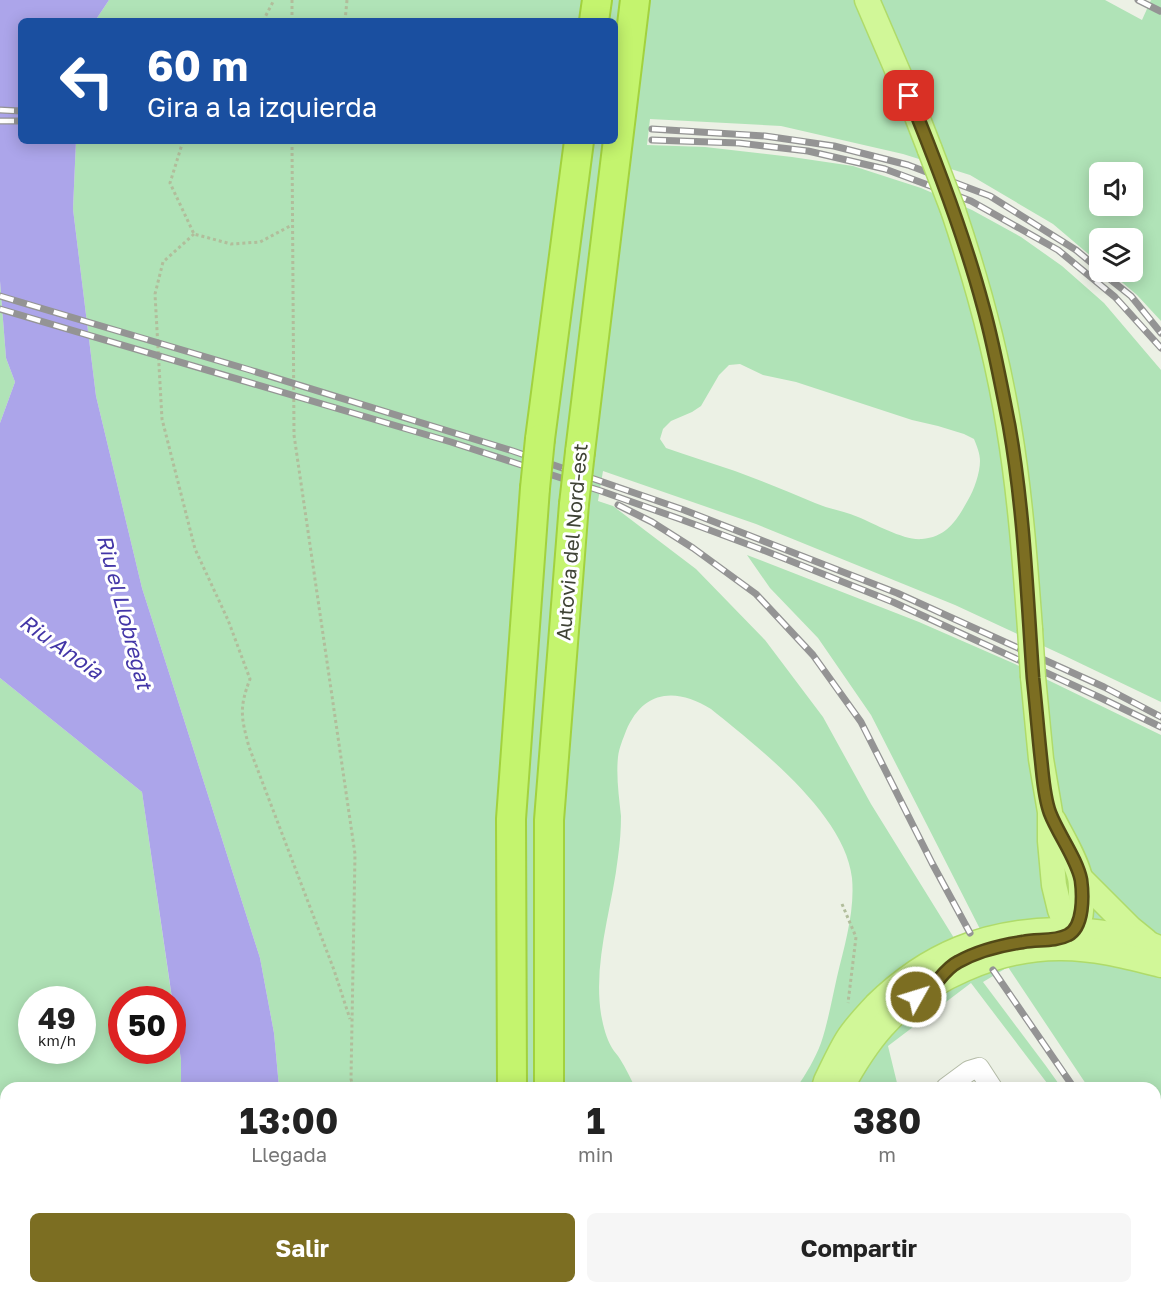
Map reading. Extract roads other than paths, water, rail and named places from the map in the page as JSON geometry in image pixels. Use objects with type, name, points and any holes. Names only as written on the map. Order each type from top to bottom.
[{"type":"highway","points":[[594,18],[597,0]]},
{"type":"highway","name":"Autovia del Nord-est","points":[[618,140],[635,0]]},
{"type":"highway","name":"Autovia del Nord-est","points":[[512,1082],[511,819],[535,488],[579,144]]},
{"type":"highway","name":"Autovia del Nord-est","points":[[549,1082],[549,820],[574,504],[617,144]]},
{"type":"main road","points":[[867,0],[916,114],[967,252],[983,307],[1009,427],[1020,509],[1041,759],[1050,812],[1054,885],[1060,910],[1065,923],[1074,930],[1120,955]]},
{"type":"main road","points":[[1050,812],[1081,879],[1157,953]]},
{"type":"main road","points":[[933,986],[957,962],[989,949],[1068,935],[1080,921],[1081,879]]},
{"type":"main road","points":[[1026,931],[1040,918],[1049,902],[1054,885]]},
{"type":"main road","points":[[826,1082],[846,1041],[862,1019],[900,983],[942,956],[984,940],[1026,931],[1074,930],[1107,933],[1157,953]]},
{"type":"main road","points":[[844,1082],[869,1043],[902,1008],[933,986],[969,966],[1014,952],[1061,948],[1120,955],[1157,953]]},
{"type":"lane","points":[[954,1082],[969,1071],[979,1068],[988,1082]]},
{"type":"water","points":[[0,0],[109,0],[97,18],[18,18],[18,144],[76,144],[73,209],[96,396],[142,588],[260,958],[274,1033],[279,1082],[181,1082],[181,1064],[186,1064],[186,986],[170,986],[142,792],[0,678],[0,423],[15,382],[6,358],[0,281]]},
{"type":"railway","points":[[1138,0],[1160,11]]},
{"type":"railway","points":[[0,110],[18,111]]},
{"type":"railway","points":[[0,121],[18,121]]},
{"type":"railway","points":[[652,129],[765,136],[834,146],[908,165],[990,196],[1076,250],[1089,261]]},
{"type":"railway","points":[[652,140],[739,143],[808,151],[885,169],[971,201],[1058,250],[1115,297],[1161,348]]},
{"type":"railway","points":[[1114,282],[1131,296],[1161,333]]},
{"type":"railway","points":[[0,296],[513,451],[684,510],[897,593],[1104,687],[1161,717]]},
{"type":"railway","points":[[0,309],[451,442],[680,519],[893,602],[1161,727]]},
{"type":"railway","points":[[618,505],[652,522],[693,548],[756,594],[813,655],[861,722],[970,933]]},
{"type":"railway","points":[[993,970],[1070,1082]]},
{"type":"water label","name":"Riu el Llobregat","points":[[124,612]]},
{"type":"water label","name":"Riu Anoia","points":[[61,647]]}]
